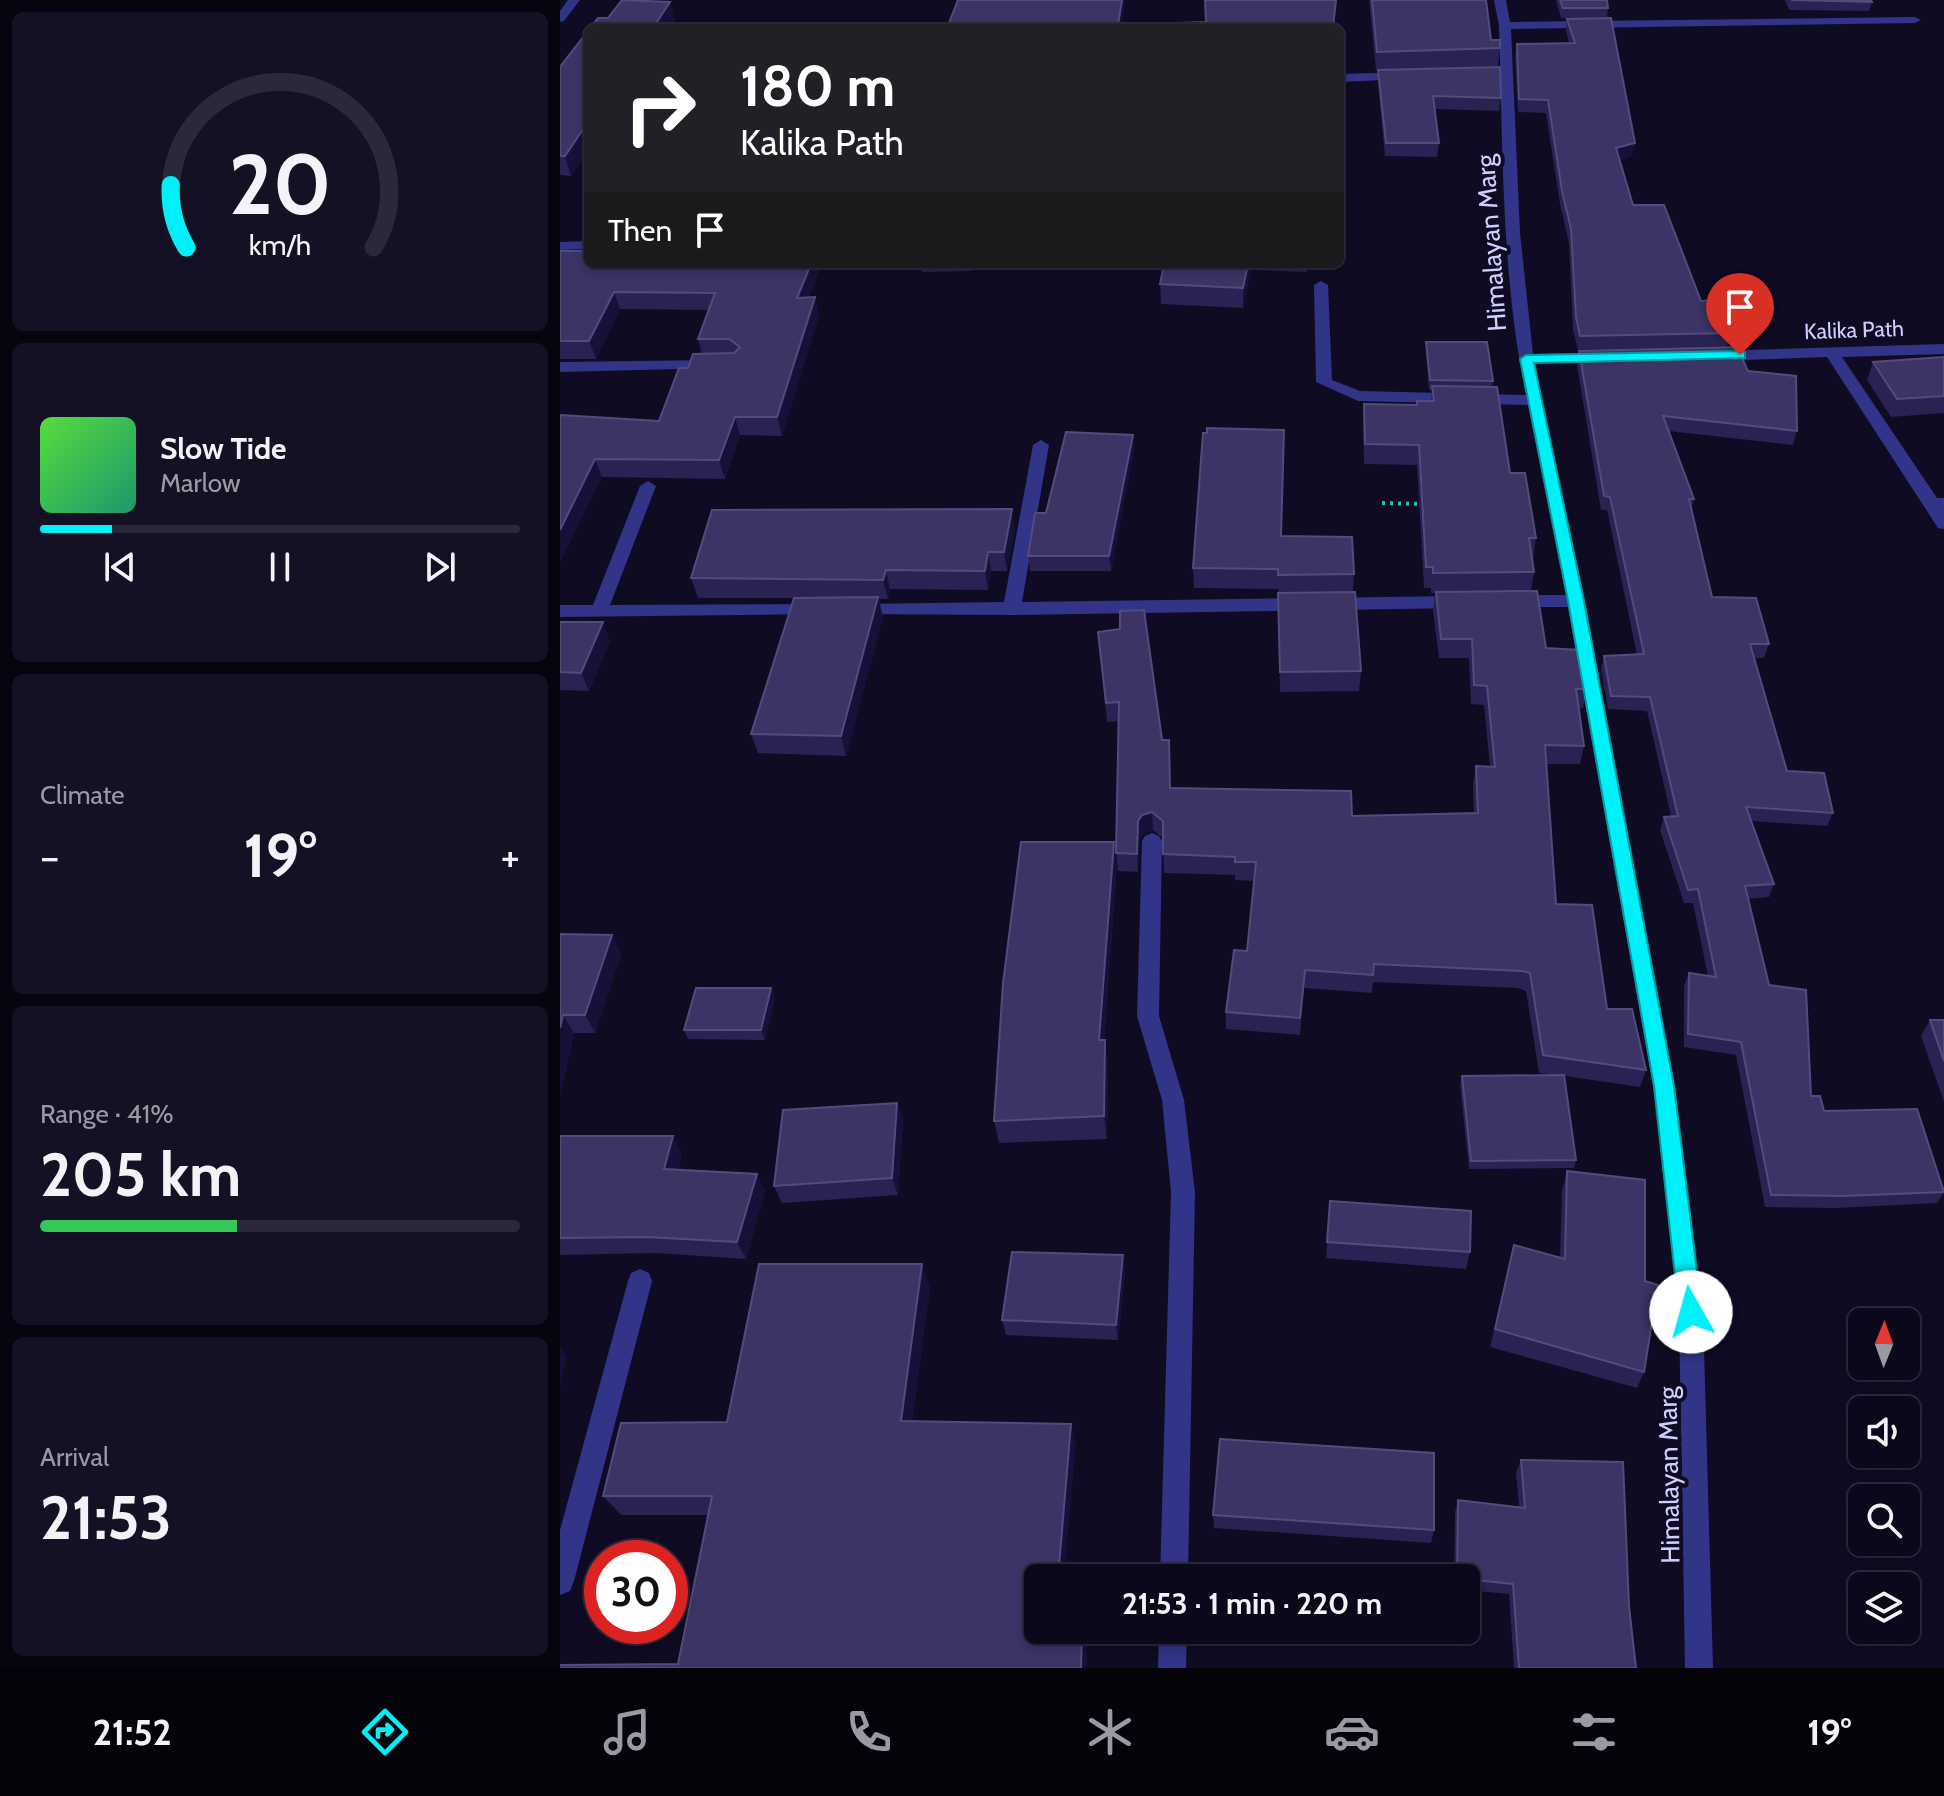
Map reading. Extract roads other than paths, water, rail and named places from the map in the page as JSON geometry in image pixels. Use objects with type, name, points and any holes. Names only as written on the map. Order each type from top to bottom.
[{"type":"street","points":[[560,19],[574,0]]},
{"type":"street","name":"Himalayan Marg","points":[[1500,0],[1505,26],[1498,73],[1526,359],[1576,601],[1664,1086],[1689,1297],[1699,1668]]},
{"type":"street","points":[[1505,26],[1915,20]]},
{"type":"street","points":[[1344,78],[1415,75]]},
{"type":"street","points":[[560,246],[584,245]]},
{"type":"street","points":[[1321,285],[1324,382],[1358,396],[1534,400]]},
{"type":"street","name":"Kalika Path","points":[[1694,356],[1944,349]]},
{"type":"street","points":[[1832,353],[1938,504],[1944,524]]},
{"type":"street","points":[[1526,359],[1618,358]]},
{"type":"street","points":[[560,367],[734,365]]},
{"type":"street","points":[[1012,609],[1041,445]]},
{"type":"street","points":[[599,611],[648,486]]},
{"type":"street","points":[[560,611],[1012,609],[1576,601]]},
{"type":"street","points":[[1152,841],[1148,1016],[1173,1100],[1183,1192],[1174,1564]]},
{"type":"street","points":[[560,1581],[640,1281]]},
{"type":"street","points":[[1172,1668],[1173,1644]]}]
